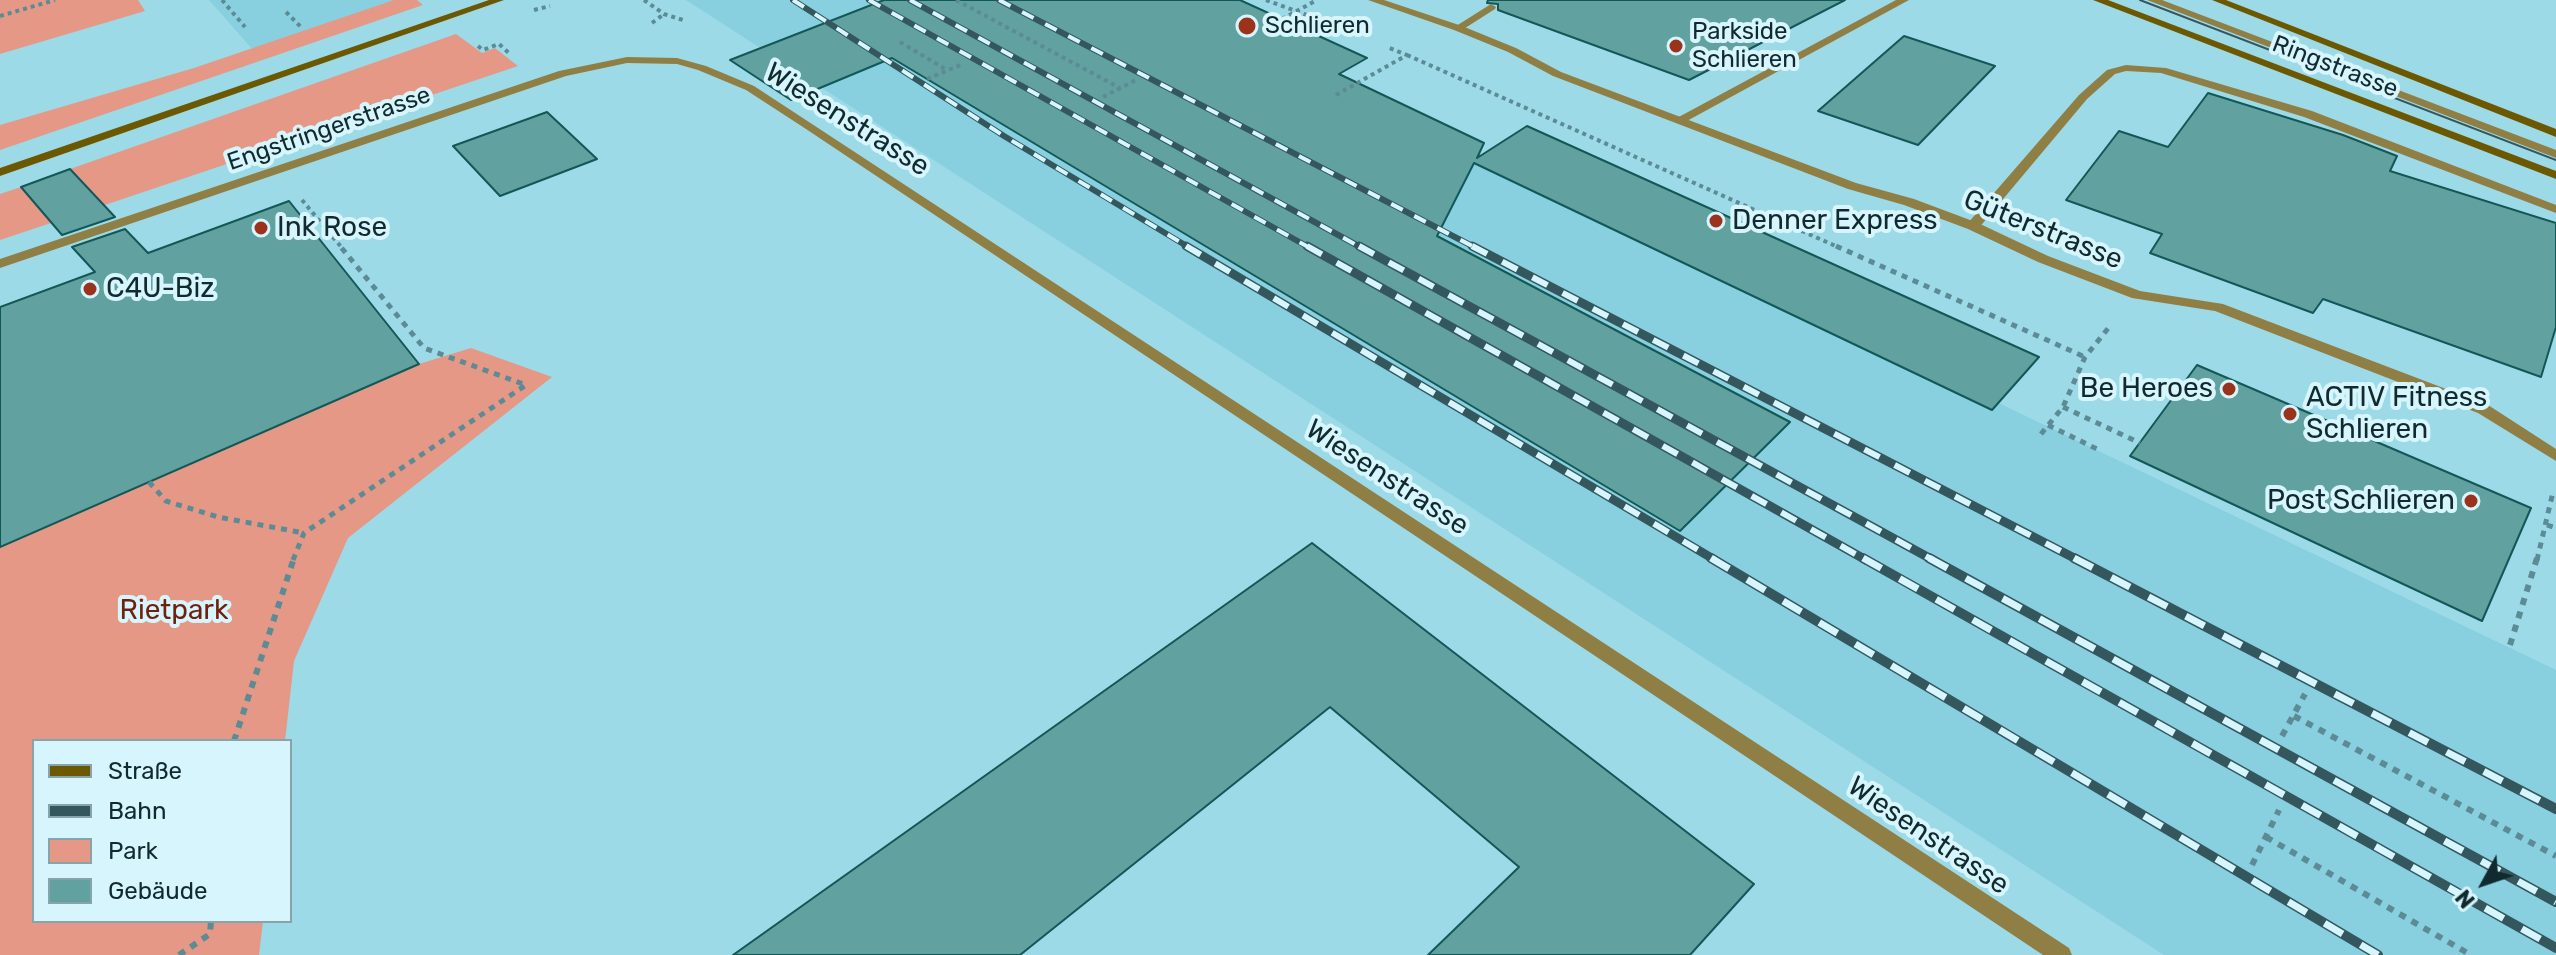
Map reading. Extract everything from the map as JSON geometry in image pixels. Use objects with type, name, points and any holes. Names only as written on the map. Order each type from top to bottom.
[{"type":"main road","points":[[0,172],[499,0]]},
{"type":"main road","name":"Ringstrasse","points":[[2098,0],[2556,175]]},
{"type":"main road","name":"Ringstrasse","points":[[2217,0],[2556,133]]},
{"type":"street","name":"Güterstrasse","points":[[1373,0],[1458,28],[1512,50],[1557,74],[1852,186],[1909,202],[1973,226],[2043,259],[2137,295],[2218,307],[2439,392],[2483,409],[2556,456]]},
{"type":"street","points":[[1681,119],[1904,0]]},
{"type":"street","points":[[2152,0],[2556,154]]},
{"type":"street","points":[[1458,28],[1491,7]]},
{"type":"street","name":"Engstringerstrasse","points":[[0,264],[563,73],[627,60],[677,61]]},
{"type":"street","name":"Wiesenstrasse","points":[[677,61],[726,76],[810,126],[2061,955]]},
{"type":"street","points":[[1973,226],[2098,82],[2111,72],[2126,68],[2162,70],[2320,119],[2556,209]]},
{"type":"street","points":[[2502,134],[2556,162]]},
{"type":"path","points":[[0,16],[55,0]]},
{"type":"path","points":[[222,0],[245,27]]},
{"type":"path","points":[[644,0],[664,14],[686,21]]},
{"type":"path","points":[[956,0],[1120,88]]},
{"type":"path","points":[[1266,0],[1300,10],[1364,37]]},
{"type":"path","points":[[1282,19],[1317,0]]},
{"type":"path","points":[[286,12],[302,29]]},
{"type":"path","points":[[471,39],[483,50],[499,44],[518,61]]},
{"type":"path","points":[[900,42],[947,70]]},
{"type":"path","points":[[1378,43],[2085,357]]},
{"type":"path","points":[[1336,95],[1407,55]]},
{"type":"path","points":[[927,79],[963,64]]},
{"type":"path","points":[[1103,97],[1136,80]]},
{"type":"path","points":[[235,739],[283,586],[304,533],[526,385],[424,348],[298,194]]},
{"type":"path","points":[[2041,434],[2063,407],[2085,357],[2137,295]]},
{"type":"path","points":[[2063,407],[2140,443]]},
{"type":"path","points":[[2048,425],[2099,450]]},
{"type":"path","points":[[149,482],[166,501],[218,517],[304,533]]},
{"type":"path","points":[[2510,645],[2547,525],[2554,488]]},
{"type":"path","points":[[2547,525],[2556,528]]},
{"type":"path","points":[[2282,736],[2305,694]]},
{"type":"path","points":[[2294,716],[2556,856]]},
{"type":"path","points":[[2252,865],[2279,810]]},
{"type":"path","points":[[2266,837],[2471,955]]},
{"type":"path","points":[[179,955],[210,934],[211,923]]},
{"type":"shaded area","points":[[209,0],[414,0],[261,59]]},
{"type":"shaded area","points":[[686,0],[1157,0],[2556,670],[2556,955],[2164,955]]},
{"type":"green space","points":[[0,0],[138,0],[145,11],[0,54]]},
{"type":"green space","points":[[394,0],[417,0],[423,5],[0,150],[0,125],[194,68]]},
{"type":"green space","points":[[456,34],[482,53],[495,48],[518,66],[90,210],[86,186],[70,169]]},
{"type":"green space","points":[[21,187],[37,205],[51,205],[57,221],[0,240],[0,194]]},
{"type":"green space","name":"Rietpark","points":[[471,348],[552,377],[348,538],[294,661],[285,739],[32,739],[32,923],[263,923],[259,955],[0,955],[0,547],[419,364]]},
{"type":"building","points":[[884,0],[1240,0],[1367,58],[1339,74],[1484,143],[1477,158],[1527,126],[2039,357],[1992,410],[1474,163],[1437,236],[1790,422],[1680,531],[892,58],[791,100],[730,60]]},
{"type":"building","name":"Parkside Schlieren","points":[[1488,0],[1845,0],[1689,80],[1498,10],[1498,4],[1487,3]]},
{"type":"building","points":[[1904,36],[1995,66],[1918,145],[1818,111]]},
{"type":"building","points":[[2208,93],[2343,135],[2397,156],[2390,171],[2556,223],[2556,327],[2541,377],[2323,299],[2313,313],[2150,253],[2162,234],[2066,200],[2119,131],[2168,147]]},
{"type":"building","points":[[547,112],[597,159],[500,196],[453,146]]},
{"type":"building","points":[[70,169],[115,217],[62,235],[21,187]]},
{"type":"building","points":[[289,201],[419,364],[0,547],[0,307],[95,272],[72,247],[125,229],[148,253]]},
{"type":"building","points":[[2197,365],[2531,508],[2482,621],[2130,456]]},
{"type":"building","points":[[1312,543],[1754,884],[1690,955],[1428,955],[1519,867],[1330,707],[1020,955],[733,955]]},
{"type":"tram line","points":[[2140,0],[2556,160]]},
{"type":"railway","points":[[793,0],[1004,136],[1190,248]]},
{"type":"railway","points":[[869,0],[1310,248]]},
{"type":"railway","points":[[910,0],[1362,248]]},
{"type":"railway","points":[[999,0],[1476,248]]},
{"type":"railway","points":[[1186,246],[1715,560]]},
{"type":"railway","points":[[1307,246],[1866,560]]},
{"type":"railway","points":[[1359,246],[1933,560]]},
{"type":"railway","points":[[1472,246],[2078,560]]},
{"type":"railway","points":[[1711,558],[2378,955]]},
{"type":"railway","points":[[1863,558],[2556,948]]},
{"type":"railway","points":[[1929,558],[2556,902]]},
{"type":"railway","points":[[2074,558],[2556,809]]},
{"type":"place","name":"Schlieren","points":[[1247,26]]},
{"type":"place","name":"Parkside Schlieren","points":[[1676,46]]},
{"type":"place","name":"Denner Express","points":[[1716,221]]},
{"type":"place","name":"Ink Rose","points":[[261,228]]},
{"type":"place","name":"C4U-Biz","points":[[90,289]]},
{"type":"place","name":"Be Heroes","points":[[2229,389]]},
{"type":"place","name":"ACTIV Fitness Schlieren","points":[[2290,414]]},
{"type":"place","name":"Post Schlieren","points":[[2471,501]]}]
